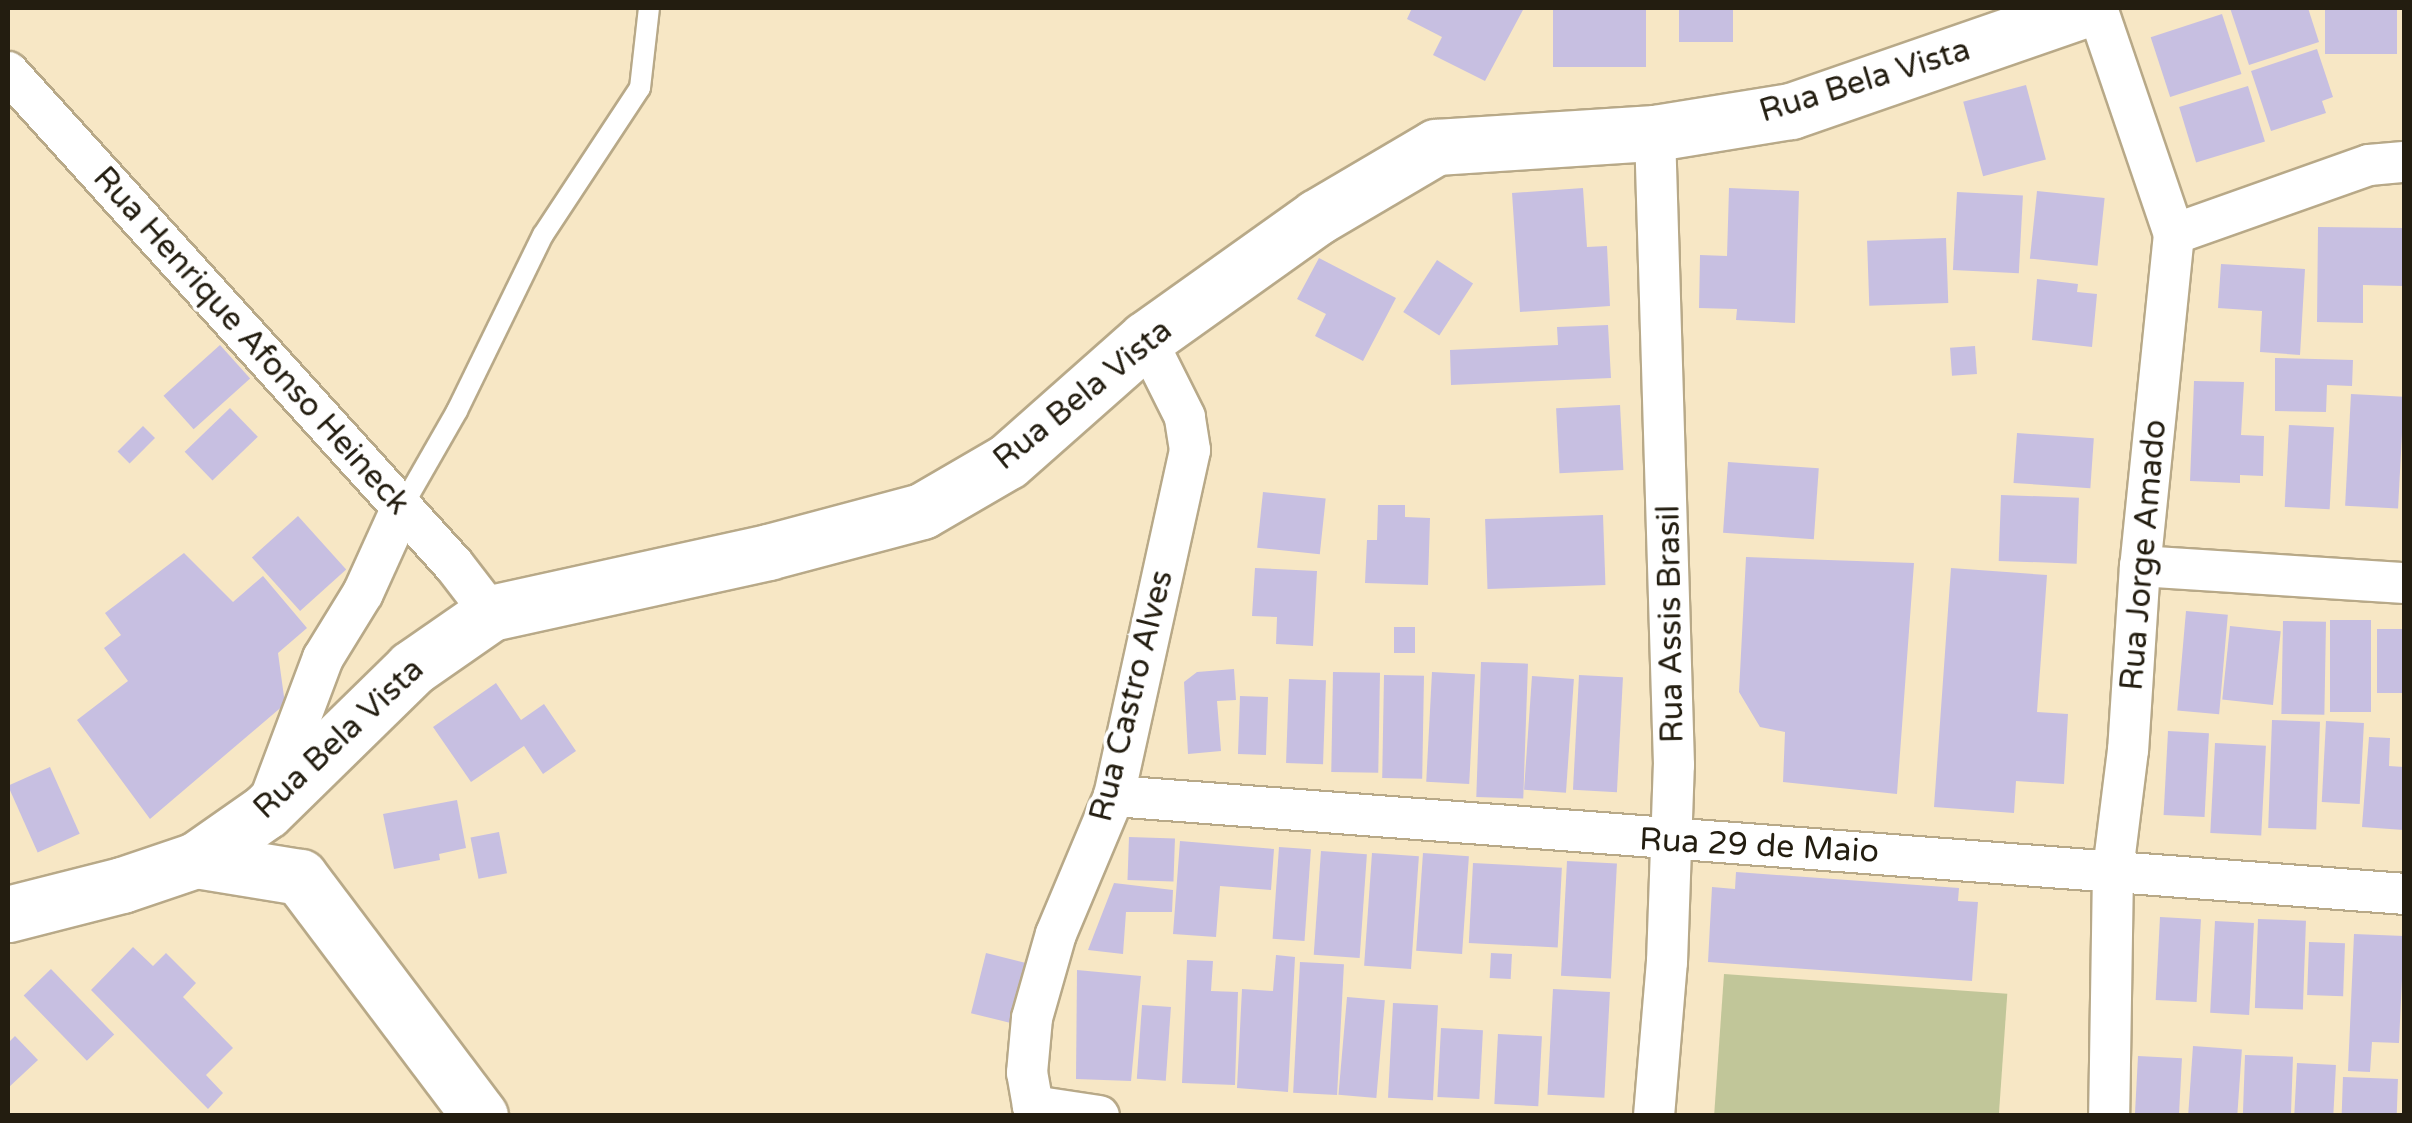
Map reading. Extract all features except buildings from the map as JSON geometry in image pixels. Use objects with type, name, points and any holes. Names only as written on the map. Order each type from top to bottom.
[{"type":"street","name":"Rua Bela Vista","points":[[8,914],[122,885],[196,860],[266,811],[412,668],[491,613],[768,552],[922,511],[1008,461],[1146,339],[1316,216],[1436,147],[1655,133],[1791,111],[2088,8]]},
{"type":"street","name":"Rua Jorge Amado","points":[[2098,8],[2174,234],[2140,566],[2128,750],[2113,870],[2109,1116]]},
{"type":"street","name":"Rua Henrique Afonso Heineck","points":[[8,72],[402,507],[491,613]]},
{"type":"street","name":"Rua Assis Brasil","points":[[1654,1116],[1667,962],[1671,842],[1668,475],[1655,133]]},
{"type":"street","points":[[2174,234],[2368,165],[2404,162]]},
{"type":"street","name":"Rua Castro Alves","points":[[1098,1116],[1033,1106],[1027,1073],[1032,1018],[1056,934],[1114,796],[1190,450],[1186,417],[1146,339]]},
{"type":"street","points":[[266,811],[324,658],[363,593],[402,507]]},
{"type":"street","points":[[2140,566],[2404,584]]},
{"type":"street","name":"Rua 29 de Maio","points":[[1114,796],[1671,842],[2113,870],[2404,894]]},
{"type":"street","points":[[196,860],[300,877],[480,1116]]},
{"type":"lane","points":[[402,507],[457,411],[543,235],[640,88],[648,8]]},
{"type":"green space","points":[[1724,974],[2007,994],[1999,1116],[1714,1115]]}]
